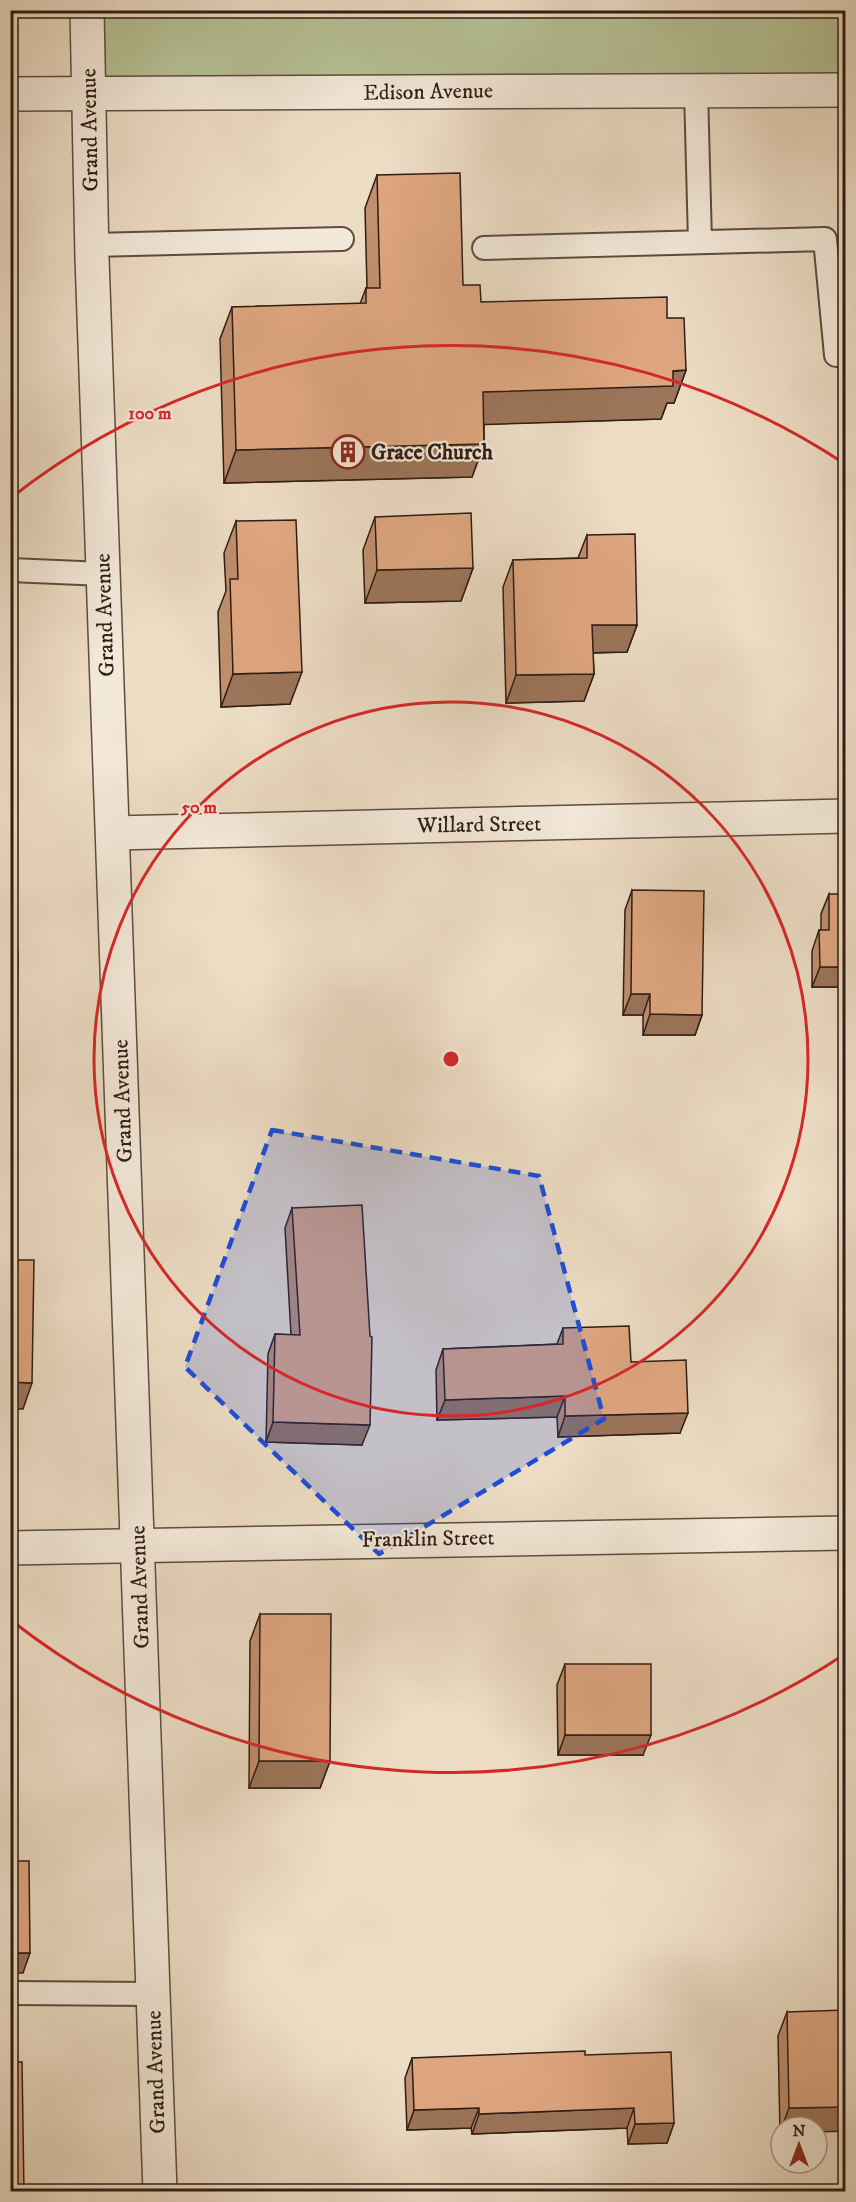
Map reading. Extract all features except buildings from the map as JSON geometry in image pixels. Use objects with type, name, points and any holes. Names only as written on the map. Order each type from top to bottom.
[{"type":"street","name":"Grand Avenue","points":[[87,10],[92,244],[160,2192]]},
{"type":"street","name":"Edison Avenue","points":[[10,94],[89,91],[210,94],[846,90]]},
{"type":"street","name":"Willard Street","points":[[113,833],[846,816]]},
{"type":"street","name":"Franklin Street","points":[[10,1548],[846,1533]]},
{"type":"lane","points":[[696,90],[700,242]]},
{"type":"lane","points":[[92,244],[342,239]]},
{"type":"lane","points":[[483,248],[825,239],[836,355]]},
{"type":"lane","points":[[10,570],[104,574]]},
{"type":"lane","points":[[10,1993],[153,1994]]},
{"type":"highlighted area","points":[[272,1130],[539,1176],[604,1419],[379,1554],[185,1367]]},
{"type":"green space","points":[[99,11],[845,11],[845,79],[101,77]]},
{"type":"place","name":"Grace Church","points":[[348,452]]}]
